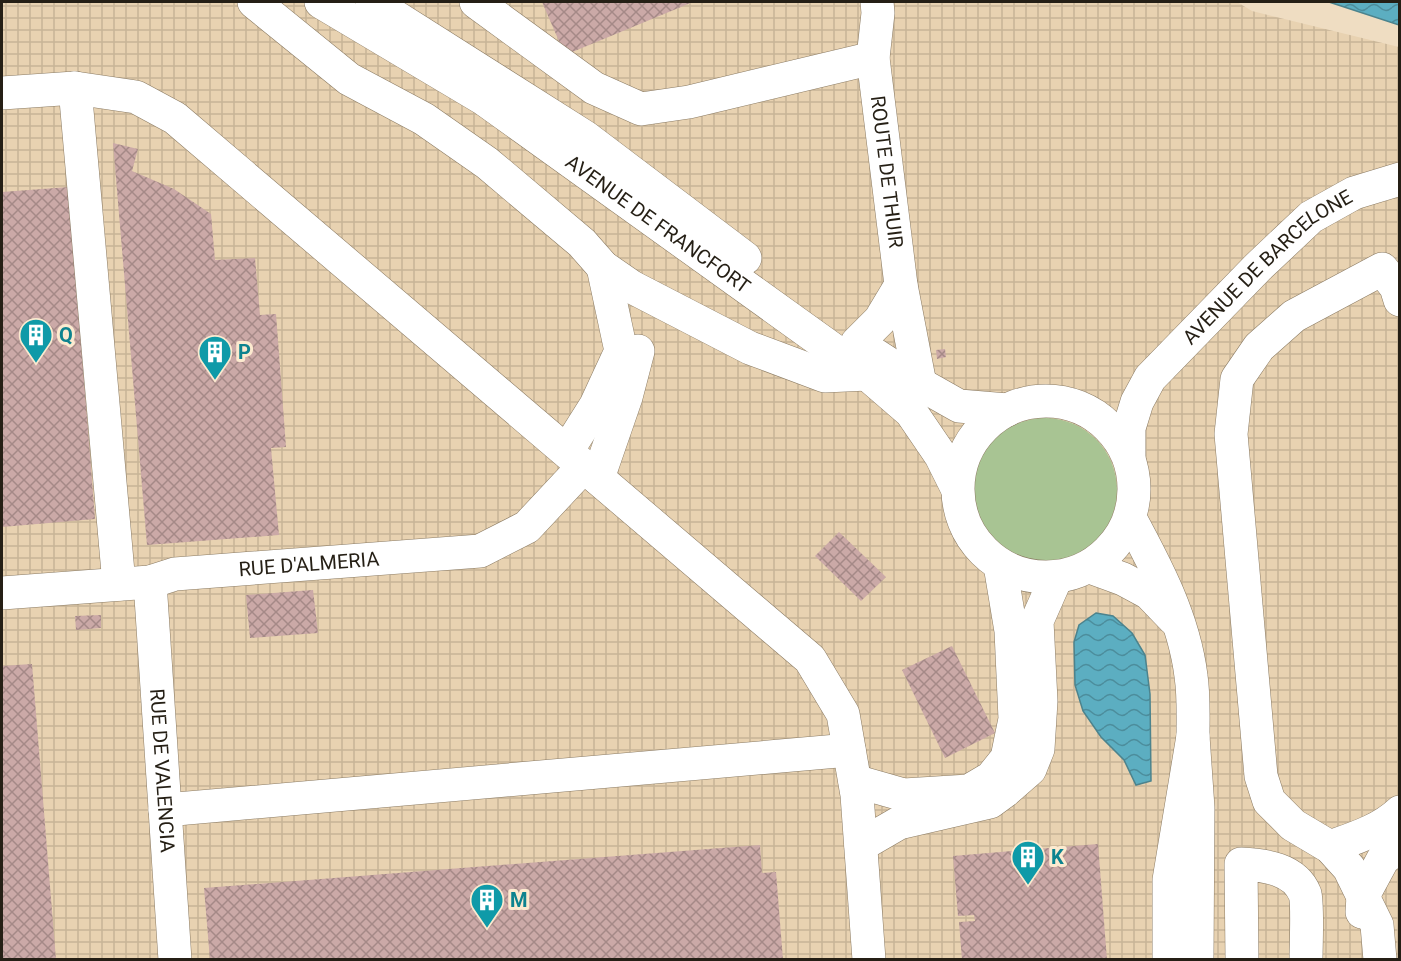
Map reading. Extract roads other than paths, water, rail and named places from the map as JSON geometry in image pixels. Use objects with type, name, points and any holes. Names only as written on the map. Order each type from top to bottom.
[{"type":"street","points":[[254,2],[349,79],[424,119],[487,163],[582,243],[603,267],[632,287],[750,348],[825,376],[867,374]]},
{"type":"street","name":"AVENUE DE FRANCFORT","points":[[321,2],[484,99],[867,374],[911,412],[941,456],[957,488]]},
{"type":"street","name":"AVENUE DE FRANCFORT","points":[[372,2],[585,137],[857,343],[920,384],[959,406],[1006,410]]},
{"type":"street","points":[[390,2],[418,18],[525,97]]},
{"type":"street","points":[[476,2],[594,88],[642,109],[689,102],[873,58]]},
{"type":"street","name":"ROUTE DE THUIR","points":[[877,2],[873,58],[901,285],[920,384]]},
{"type":"street","points":[[2,93],[75,88],[136,97],[175,118],[810,659],[843,714],[852,765],[861,845],[869,960]]},
{"type":"street","name":"RUE DE VALENCIA","points":[[75,88],[134,583],[165,810],[175,960]]},
{"type":"street","name":"AVENUE DE BARCELONE","points":[[1150,378],[1258,267],[1311,218],[1354,193],[1400,179]]},
{"type":"street","points":[[1380,960],[1377,925],[1349,868],[1330,847],[1293,825],[1269,801],[1261,776],[1232,434],[1237,379],[1259,347],[1294,316],[1391,266],[1400,300]]},
{"type":"street","points":[[583,465],[596,405],[621,351],[603,267]]},
{"type":"street","points":[[857,343],[880,320],[901,285]]},
{"type":"street","points":[[583,465],[626,397],[640,342],[632,287]]},
{"type":"street","points":[[1073,404],[1110,398],[1150,378]]},
{"type":"street","points":[[1129,457],[1116,434],[1096,416],[1073,404],[1050,400],[1028,402],[1006,410],[987,423],[971,442],[961,464],[957,488],[960,511],[969,532],[982,551],[1000,565],[1017,573],[1036,578],[1056,578],[1090,567],[1107,554],[1121,538],[1130,518],[1135,498],[1134,477],[1129,457],[1129,428],[1137,402],[1150,378]]},
{"type":"street","name":"RUE D'ALMERIA","points":[[2,593],[134,583],[175,574],[480,551],[527,528],[583,465]]},
{"type":"street","points":[[1130,518],[1162,578],[1180,625],[1191,676],[1198,832],[1197,960]]},
{"type":"street","points":[[165,810],[852,765],[904,795],[969,791],[991,778],[1007,758],[1016,719],[1011,631],[1000,565]]},
{"type":"street","points":[[1090,567],[1123,579],[1149,593],[1180,625]]},
{"type":"street","points":[[861,845],[899,823],[990,802],[1030,769],[1038,748],[1040,710],[1037,621],[1056,578]]},
{"type":"street","points":[[1169,960],[1169,880],[1194,736]]},
{"type":"street","points":[[1330,847],[1371,831],[1390,821],[1400,812]]},
{"type":"street","points":[[1198,832],[1210,845],[1241,864],[1265,865],[1293,877],[1305,895],[1306,960]]},
{"type":"street","points":[[1362,960],[1360,936],[1363,896],[1383,859],[1400,846]]},
{"type":"street","points":[[1241,864],[1242,960]]},
{"type":"street","points":[[1169,880],[1182,909],[1183,960]]},
{"type":"water","points":[[1329,2],[1399,2],[1399,25],[1332,3]]},
{"type":"water","points":[[1096,613],[1113,616],[1132,633],[1145,655],[1150,694],[1151,781],[1136,785],[1124,760],[1101,737],[1083,711],[1075,685],[1074,642],[1079,625]]},
{"type":"place","name":"Q","points":[[36,364]]},
{"type":"place","name":"P","points":[[215,381]]},
{"type":"place","name":"K","points":[[1028,886]]},
{"type":"place","name":"M","points":[[487,929]]}]
